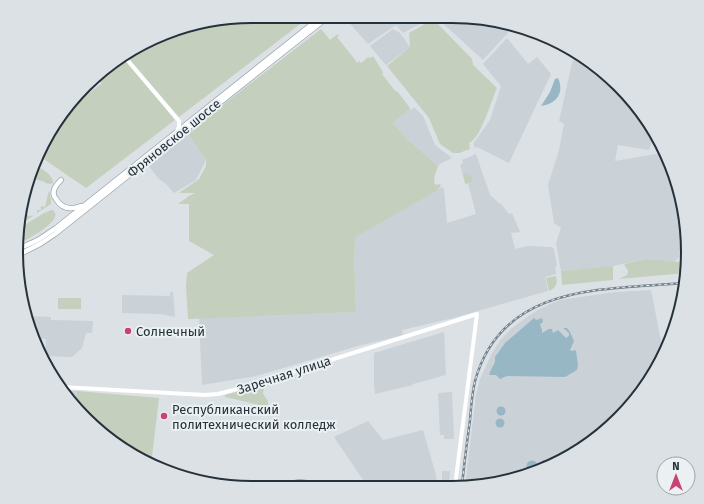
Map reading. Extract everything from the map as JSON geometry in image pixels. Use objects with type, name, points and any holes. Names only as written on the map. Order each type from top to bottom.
[{"type":"main road","name":"Фряновское шоссе","points":[[23,247],[47,235],[314,23]]},
{"type":"main road","name":"Фряновское шоссе","points":[[23,252],[55,234],[320,23]]},
{"type":"main road","points":[[61,180],[56,186],[54,193],[56,199],[62,206],[68,209],[76,208],[91,200]]},
{"type":"street","points":[[128,60],[179,121],[187,124]]},
{"type":"street","points":[[177,132],[179,121]]},
{"type":"street","name":"Заречная улица","points":[[68,387],[196,395],[218,394],[245,387],[477,314],[457,481]]},
{"type":"shaded area","points":[[349,23],[420,23],[403,33],[396,25],[368,44]]},
{"type":"shaded area","points":[[442,23],[467,23],[497,27],[510,31],[483,60]]},
{"type":"shaded area","points":[[393,29],[400,33],[410,47],[386,65],[370,46]]},
{"type":"shaded area","points":[[507,38],[528,64],[537,57],[551,74],[509,163],[477,147],[475,148],[473,144],[490,120],[501,86],[483,64]]},
{"type":"shaded area","points":[[574,59],[591,70],[614,90],[634,113],[652,141],[649,150],[618,145],[615,161],[658,154],[664,164],[677,207],[681,237],[681,256],[674,262],[646,259],[608,267],[561,271],[556,243],[561,228],[554,223],[548,185],[559,150],[564,124],[559,121]]},
{"type":"shaded area","points":[[414,107],[423,116],[435,145],[452,158],[438,166],[406,138],[393,123],[410,108],[411,110]]},
{"type":"shaded area","points":[[188,132],[206,160],[196,180],[174,193],[159,179],[147,164]]},
{"type":"shaded area","points":[[476,154],[490,195],[501,204],[509,214],[512,213],[520,232],[511,233],[515,249],[527,246],[551,247],[554,249],[557,266],[555,267],[556,274],[545,277],[548,291],[453,318],[402,330],[403,335],[358,346],[256,376],[202,385],[199,318],[356,312],[354,255],[356,237],[442,187],[444,189],[447,223],[476,214],[469,187],[467,182],[465,182],[460,165],[463,163],[462,160]]},
{"type":"shaded area","points":[[651,290],[661,341],[663,343],[634,391],[614,414],[591,434],[540,464],[497,477],[466,481],[476,395],[480,379],[500,340],[524,319],[550,304],[560,300],[616,292]]},
{"type":"shaded area","points":[[170,292],[173,292],[175,317],[161,314],[122,313],[122,295],[170,296]]},
{"type":"shaded area","points":[[32,316],[51,317],[51,320],[93,321],[92,333],[86,333],[82,348],[72,357],[49,356],[45,350],[46,339],[39,338]]},
{"type":"shaded area","points":[[444,332],[446,375],[375,394],[374,353]]},
{"type":"shaded area","points":[[70,391],[77,391],[76,398]]},
{"type":"shaded area","points":[[452,392],[454,439],[444,439],[444,435],[440,435],[438,393]]},
{"type":"shaded area","points":[[368,421],[383,440],[423,430],[437,481],[364,481],[334,437]]},
{"type":"shaded area","points":[[442,471],[450,471],[449,481],[442,481]]},
{"type":"green space","points":[[237,23],[301,23],[179,117],[129,59],[164,40],[207,27]]},
{"type":"green space","points":[[423,23],[437,23],[472,59],[473,65],[497,88],[482,127],[478,134],[469,143],[470,149],[459,153],[453,153],[440,144],[429,118],[387,66],[410,47],[409,33],[423,25]]},
{"type":"green space","points":[[321,29],[330,40],[338,34],[339,35],[337,37],[357,63],[359,61],[361,63],[368,57],[370,58],[373,56],[383,72],[382,74],[410,108],[393,123],[406,138],[438,166],[434,183],[437,185],[440,184],[441,186],[436,191],[356,237],[354,255],[356,312],[188,319],[186,287],[187,273],[214,255],[189,241],[189,204],[178,204],[195,193],[179,193],[199,179],[206,166],[206,160],[190,136],[186,133],[191,129],[194,132],[193,128]]},
{"type":"green space","points":[[126,61],[175,120],[86,188],[43,158],[54,137],[70,113],[82,99],[102,83],[100,81]]},
{"type":"green space","points":[[39,167],[49,174],[53,180],[53,183],[51,184],[35,179]]},
{"type":"green space","points":[[465,173],[469,176],[471,175],[473,181],[465,184],[463,174]]},
{"type":"green space","points":[[49,190],[51,204],[37,213],[37,210],[41,210],[41,206],[45,207]]},
{"type":"green space","points":[[52,210],[54,211],[55,216],[53,221],[23,241],[25,225]]},
{"type":"green space","points":[[26,215],[33,216],[25,221]]},
{"type":"green space","points":[[646,259],[681,261],[680,274],[619,279],[627,275],[628,271],[624,264]]},
{"type":"green space","points":[[613,266],[613,280],[562,285],[561,271]]},
{"type":"green space","points":[[556,276],[556,285],[549,291],[546,278]]},
{"type":"green space","points":[[58,298],[81,298],[81,309],[58,309]]},
{"type":"green space","points":[[267,383],[262,387],[264,389],[263,394],[268,401],[268,407],[225,397],[225,395]]},
{"type":"green space","points":[[77,391],[159,398],[152,457],[137,450],[113,434],[90,414],[76,398]]},
{"type":"water","points":[[558,78],[560,83],[560,93],[558,97],[551,103],[541,106],[550,92],[555,79]]},
{"type":"water","points":[[534,318],[536,320],[542,318],[543,322],[540,324],[542,333],[549,329],[552,329],[553,333],[558,330],[566,338],[569,336],[569,333],[563,328],[567,328],[574,341],[570,350],[576,351],[578,365],[577,370],[565,377],[507,376],[500,379],[496,375],[490,375],[489,374],[495,362],[495,357],[505,343]]},
{"type":"water","points":[[501,406],[506,411],[501,416],[496,411]]},
{"type":"water","points":[[500,418],[505,423],[500,428],[495,423]]},
{"type":"water","points":[[532,460],[537,464],[527,469],[526,466],[528,462]]},
{"type":"water","points":[[305,479],[311,481],[294,481]]},
{"type":"railway","points":[[463,481],[475,381],[488,349],[508,325],[532,309],[560,298],[590,291],[621,287],[679,283]]},
{"type":"place","name":"Солнечный","points":[[128,331]]},
{"type":"place","name":"Республиканский политехнический колледж","points":[[164,416]]}]
